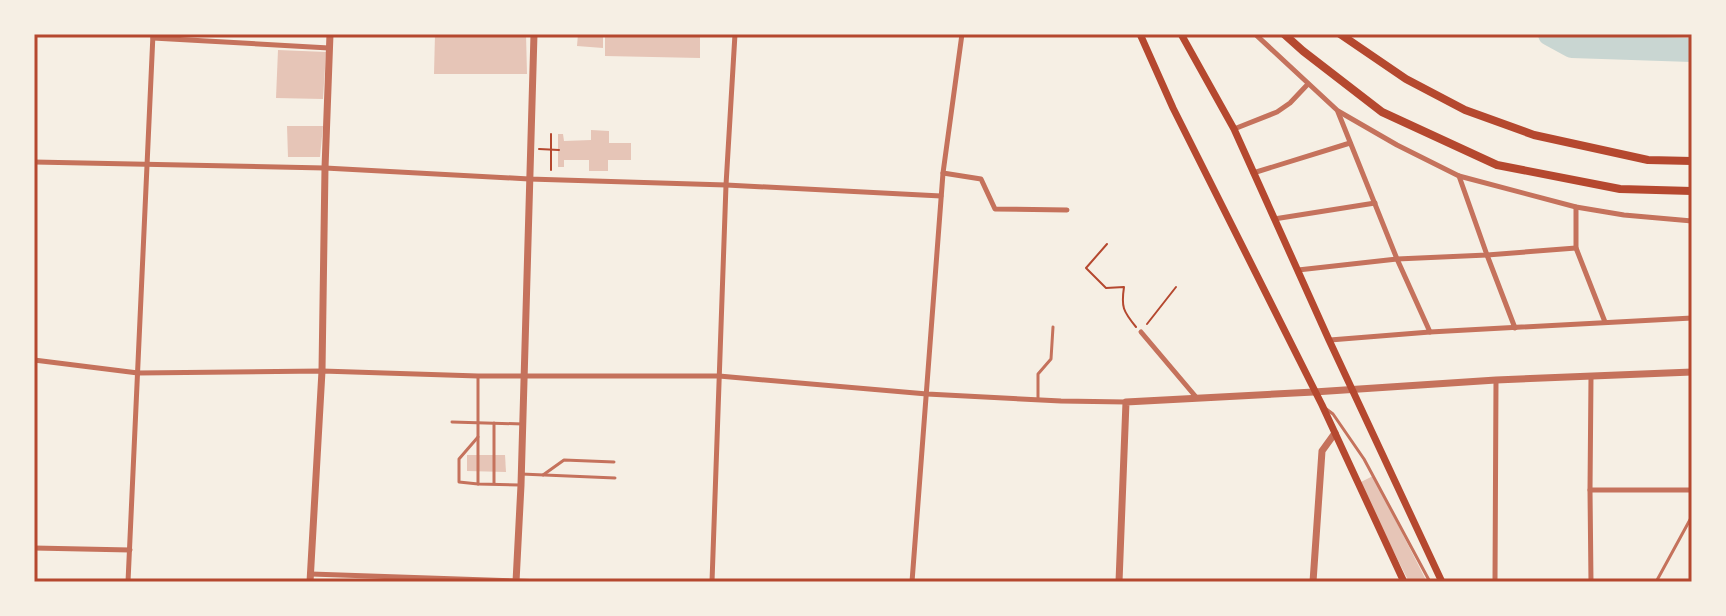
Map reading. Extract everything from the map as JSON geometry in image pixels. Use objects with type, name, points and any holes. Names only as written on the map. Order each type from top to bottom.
[{"type":"main road","points":[[1140,34],[1180,122],[1322,405],[1404,582]]},
{"type":"main road","points":[[1181,34],[1234,129],[1442,582]]},
{"type":"main road","points":[[1284,34],[1382,112],[1497,165],[1620,189],[1692,191]]},
{"type":"main road","points":[[1340,34],[1406,79],[1465,110],[1534,135],[1648,160],[1692,161]]},
{"type":"street","points":[[330,34],[322,371],[310,578],[545,582]]},
{"type":"street","points":[[516,581],[534,34]]},
{"type":"street","points":[[712,582],[726,185],[735,34]]},
{"type":"street","points":[[912,582],[943,173],[962,34]]},
{"type":"street","points":[[1255,34],[1338,111],[1459,176],[1576,207],[1692,221]]},
{"type":"street","points":[[128,582],[153,36],[329,48]]},
{"type":"street","points":[[1234,129],[1277,112],[1308,84]]},
{"type":"street","points":[[1338,111],[1397,259],[1430,332]]},
{"type":"street","points":[[1253,173],[1350,143]]},
{"type":"street","points":[[34,162],[325,168],[941,196]]},
{"type":"street","points":[[943,173],[981,179],[995,209],[1067,210]]},
{"type":"street","points":[[1459,176],[1515,328]]},
{"type":"street","points":[[1274,219],[1375,203]]},
{"type":"street","points":[[1576,207],[1576,248],[1605,322]]},
{"type":"street","points":[[1297,270],[1397,259],[1576,248]]},
{"type":"street","points":[[1329,340],[1692,318]]},
{"type":"street","points":[[1141,332],[1196,397]]},
{"type":"street","points":[[34,360],[138,373],[322,371],[478,376],[719,376],[927,394],[1126,402],[1692,372]]},
{"type":"street","points":[[1591,377],[1591,582]]},
{"type":"street","points":[[1495,582],[1496,380]]},
{"type":"street","points":[[1119,582],[1126,402]]},
{"type":"street","points":[[1313,582],[1322,451],[1335,433]]},
{"type":"street","points":[[1590,490],[1692,490]]},
{"type":"street","points":[[34,548],[130,550]]},
{"type":"lane","points":[[1038,400],[1038,374],[1051,359],[1053,327]]},
{"type":"lane","points":[[478,376],[478,484]]},
{"type":"lane","points":[[1322,405],[1333,414],[1364,459],[1430,582]]},
{"type":"lane","points":[[452,422],[523,424]]},
{"type":"lane","points":[[494,423],[494,484]]},
{"type":"lane","points":[[478,437],[459,459],[459,482],[521,485]]},
{"type":"lane","points":[[542,475],[564,460],[614,462]]},
{"type":"lane","points":[[521,474],[615,478]]},
{"type":"lane","points":[[1656,582],[1692,516]]},
{"type":"path","points":[[551,134],[551,179]]},
{"type":"path","points":[[530,149],[559,150]]},
{"type":"path","points":[[1107,244],[1086,268],[1106,288],[1124,287],[1124,313],[1141,332],[1176,287]]},
{"type":"building","points":[[435,34],[526,34],[527,74],[434,74]]},
{"type":"building","points":[[578,34],[603,34],[603,48],[577,46]]},
{"type":"building","points":[[605,34],[700,34],[700,58],[605,56]]},
{"type":"building","points":[[278,50],[326,52],[323,99],[276,98]]},
{"type":"building","points":[[287,126],[323,126],[320,157],[288,157]]},
{"type":"building","points":[[591,130],[609,131],[609,143],[631,143],[631,160],[608,160],[608,171],[589,171],[589,160],[564,160],[564,167],[558,167],[558,134],[563,134],[564,141],[591,140]]},
{"type":"building","points":[[467,455],[505,455],[506,472],[467,471]]},
{"type":"building","points":[[1373,476],[1427,582],[1409,582],[1359,483]]},
{"type":"waterway","points":[[1550,34],[1572,46],[1692,50]]}]
